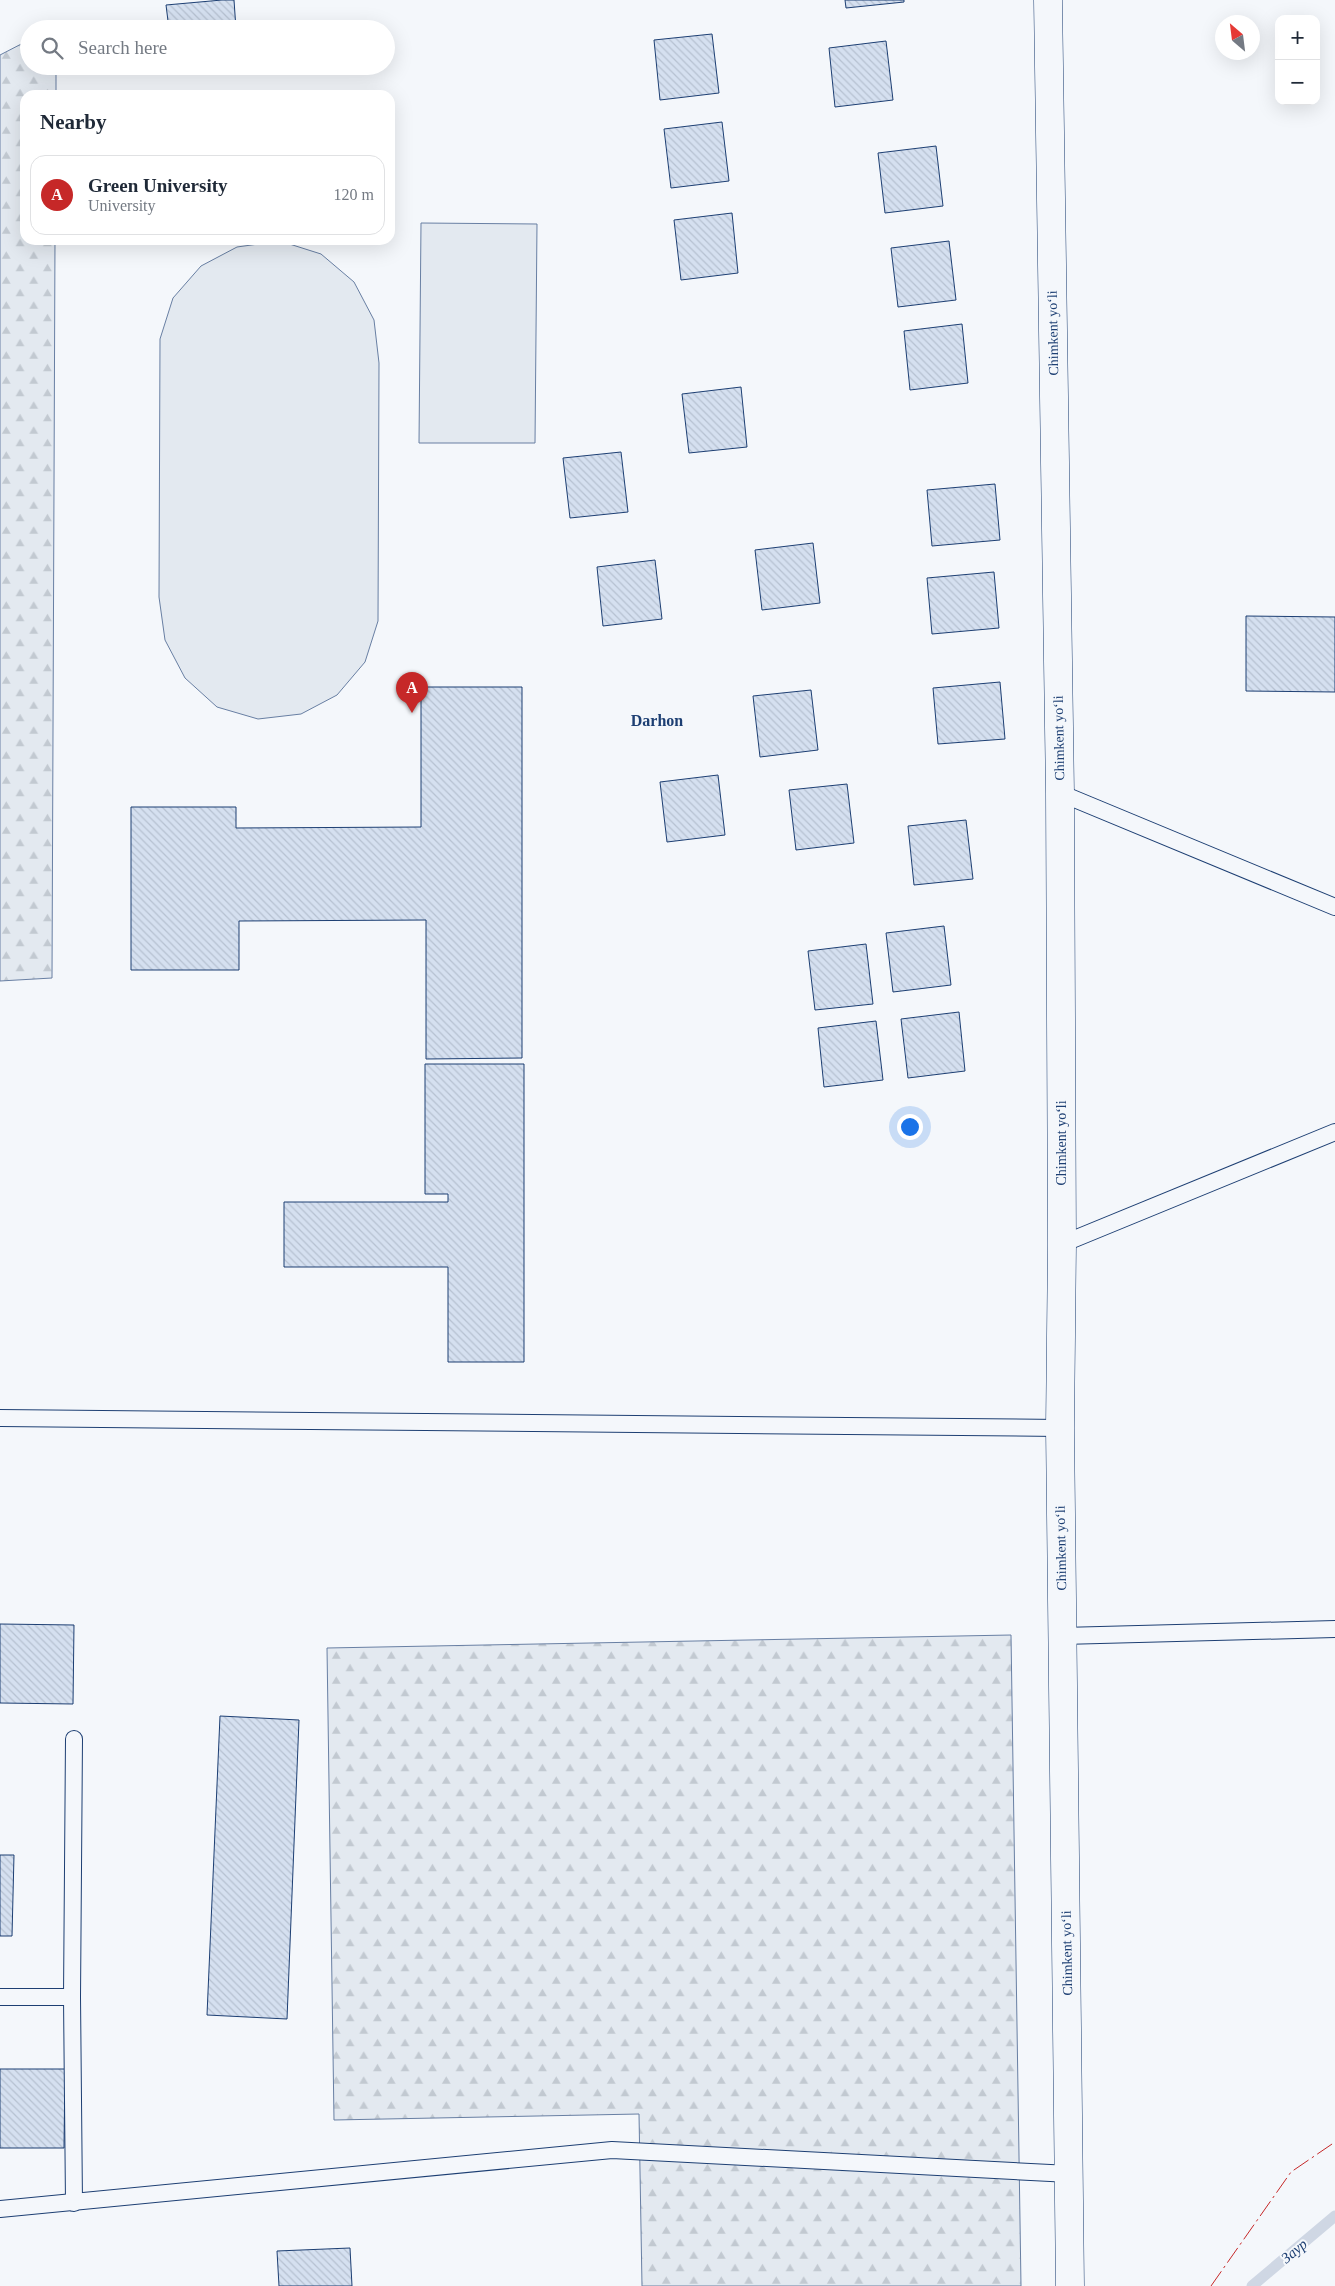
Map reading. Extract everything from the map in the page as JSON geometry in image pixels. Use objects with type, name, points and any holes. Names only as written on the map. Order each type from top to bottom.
[{"type":"highway","name":"Chimkent yo‘li","points":[[1048,0],[1060,794],[1062,1244],[1060,1428],[1070,2286]]},
{"type":"lane","points":[[1060,794],[1335,907]]},
{"type":"lane","points":[[1062,1244],[1335,1132]]},
{"type":"lane","points":[[0,1418],[1060,1428]]},
{"type":"lane","points":[[1062,1636],[1335,1629]]},
{"type":"lane","points":[[74,1739],[72,1997],[74,2203]]},
{"type":"lane","points":[[0,1998],[72,1997]]},
{"type":"lane","points":[[0,2209],[612,2150],[1070,2174]]},
{"type":"green space","points":[[20,45],[20,75],[56,75],[56,90],[20,90],[20,245],[55,245],[52,978],[0,981],[0,55]]},
{"type":"green space","points":[[421,223],[537,224],[535,443],[419,443]]},
{"type":"green space","points":[[293,245],[321,254],[354,282],[374,320],[379,363],[378,621],[365,662],[337,695],[301,714],[258,719],[217,707],[185,678],[165,640],[159,597],[160,339],[173,298],[201,266],[237,247]]},
{"type":"green space","points":[[1011,1635],[1021,2286],[642,2286],[639,2114],[334,2120],[327,1648]]},
{"type":"building","points":[[234,0],[235,20],[168,20],[166,5]]},
{"type":"building","points":[[845,0],[904,0],[904,2],[846,8]]},
{"type":"building","points":[[712,34],[719,93],[660,100],[654,40]]},
{"type":"building","points":[[886,41],[893,100],[835,107],[829,48]]},
{"type":"building","points":[[722,122],[729,181],[671,188],[664,129]]},
{"type":"building","points":[[936,146],[943,206],[885,213],[878,153]]},
{"type":"building","points":[[732,213],[738,273],[681,280],[674,220]]},
{"type":"building","points":[[949,241],[956,300],[898,307],[891,248]]},
{"type":"building","points":[[962,324],[968,383],[910,390],[904,331]]},
{"type":"building","points":[[741,387],[747,447],[689,453],[682,394]]},
{"type":"building","points":[[621,452],[628,512],[570,518],[563,458]]},
{"type":"building","points":[[995,484],[1000,540],[932,546],[927,490]]},
{"type":"building","points":[[813,543],[820,603],[762,610],[755,550]]},
{"type":"building","points":[[655,560],[662,619],[603,626],[597,567]]},
{"type":"building","points":[[994,572],[999,628],[932,634],[927,578]]},
{"type":"building","points":[[1246,616],[1335,617],[1335,692],[1246,691]]},
{"type":"building","points":[[1000,682],[1005,739],[938,744],[933,688]]},
{"type":"building","points":[[421,687],[522,687],[522,1058],[426,1059],[426,920],[239,921],[239,970],[131,970],[131,807],[236,807],[236,828],[421,827]]},
{"type":"building","points":[[811,690],[818,750],[760,757],[753,696]]},
{"type":"building","points":[[718,775],[725,835],[667,842],[660,782]]},
{"type":"building","points":[[847,784],[854,843],[796,850],[789,790]]},
{"type":"building","points":[[966,820],[973,879],[914,885],[908,826]]},
{"type":"building","points":[[944,926],[951,985],[893,992],[886,933]]},
{"type":"building","points":[[866,944],[873,1004],[815,1010],[808,951]]},
{"type":"building","points":[[959,1012],[965,1071],[908,1078],[901,1019]]},
{"type":"building","points":[[876,1021],[883,1080],[824,1087],[818,1028]]},
{"type":"building","points":[[425,1064],[524,1064],[524,1362],[448,1362],[448,1267],[284,1267],[284,1202],[448,1202],[448,1194],[425,1194]]},
{"type":"building","points":[[0,1624],[74,1625],[73,1704],[0,1703]]},
{"type":"building","points":[[220,1716],[299,1720],[287,2019],[207,2015]]},
{"type":"building","points":[[0,1855],[14,1855],[12,1936],[0,1936]]},
{"type":"building","points":[[0,2069],[65,2069],[64,2148],[0,2148]]},
{"type":"building","points":[[350,2248],[352,2286],[279,2286],[277,2251]]},
{"type":"waterway","name":"Заур","points":[[1252,2286],[1335,2216]]},
{"type":"power","points":[[1211,2286],[1291,2172],[1335,2142]]},
{"type":"place","name":"Green University","points":[[412,713]]},
{"type":"district","name":"Darhon","points":[[657,720]]}]
